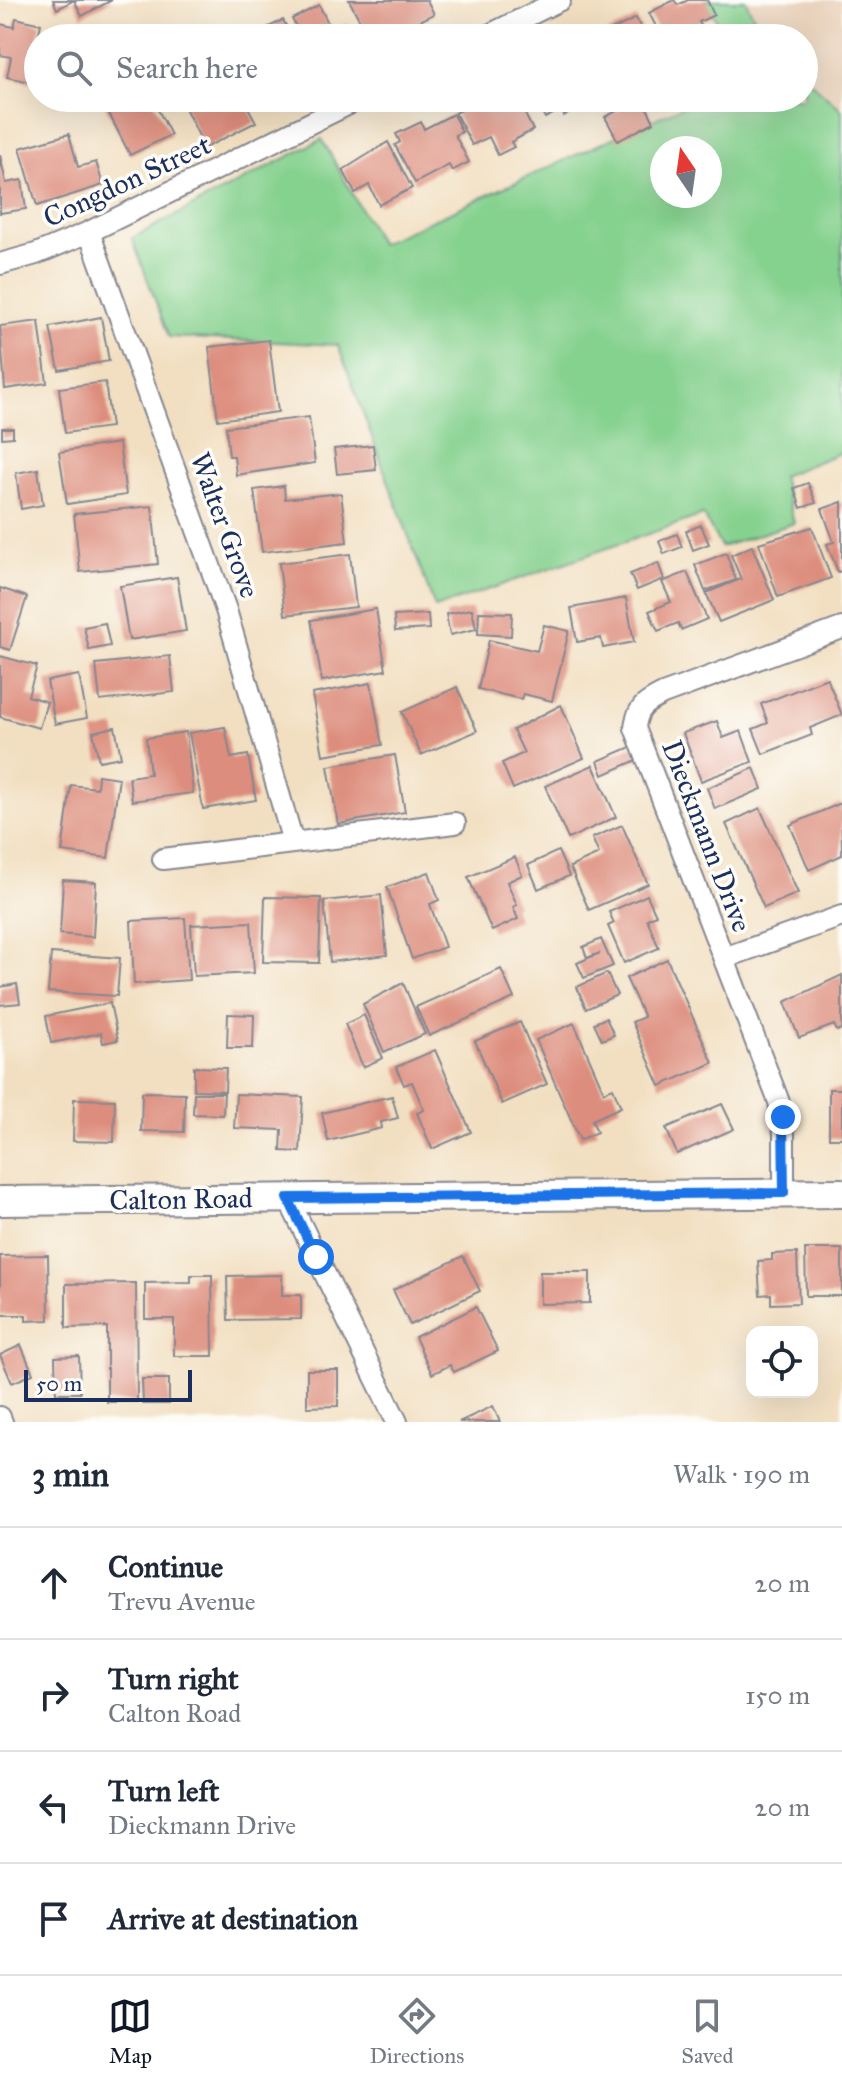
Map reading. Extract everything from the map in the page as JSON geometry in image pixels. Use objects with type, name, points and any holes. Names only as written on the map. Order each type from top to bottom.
[{"type":"main road","name":"Calton Road","points":[[0,1201],[842,1193]]},
{"type":"street","points":[[511,24],[560,0]]},
{"type":"street","name":"Congdon Street","points":[[0,264],[36,254],[89,232],[333,112]]},
{"type":"street","name":"Walter Grove","points":[[89,232],[226,610],[293,842]]},
{"type":"street","name":"Dieckmann Drive","points":[[784,1193],[783,1117],[635,728],[636,716],[641,707],[663,694],[842,628]]},
{"type":"street","points":[[163,859],[455,823]]},
{"type":"street","points":[[724,958],[842,916]]},
{"type":"street","points":[[288,1198],[397,1422]]},
{"type":"shaded area","points":[[745,0],[842,0],[842,110],[818,89],[818,24],[758,24]]},
{"type":"green space","points":[[705,0],[745,0],[758,24],[719,24]]},
{"type":"green space","points":[[818,89],[842,110],[842,452],[782,476],[794,523],[721,547],[703,515],[435,608],[338,345],[169,337],[132,238],[322,139],[380,244],[670,112],[818,112]]},
{"type":"building","points":[[53,0],[74,0],[57,9]]},
{"type":"building","points":[[74,0],[112,0],[82,16]]},
{"type":"building","points":[[349,0],[427,0],[434,14],[413,24],[362,24]]},
{"type":"building","points":[[674,0],[678,5],[688,0],[707,0],[714,15],[700,24],[655,24],[649,13]]},
{"type":"building","points":[[319,5],[328,24],[295,24],[292,19]]},
{"type":"building","points":[[16,18],[41,24],[24,24],[24,81],[7,77],[11,57],[0,55],[0,24],[14,27]]},
{"type":"building","points":[[636,18],[639,24],[624,24]]},
{"type":"building","points":[[108,112],[159,112],[171,135],[130,155]]},
{"type":"building","points":[[187,112],[251,112],[256,122],[205,148]]},
{"type":"building","points":[[524,112],[533,130],[511,142],[514,147],[498,155],[489,137],[472,145],[455,113]]},
{"type":"building","points":[[542,112],[557,112],[545,118]]},
{"type":"building","points":[[615,112],[649,112],[654,122],[618,141],[605,117]]},
{"type":"building","points":[[453,114],[462,132],[455,135],[469,162],[452,171],[449,165],[415,183],[395,145],[400,142],[396,134],[421,122],[424,129]]},
{"type":"building","points":[[69,134],[78,167],[96,162],[103,185],[37,206],[20,148]]},
{"type":"building","points":[[388,142],[412,188],[379,205],[369,185],[355,193],[343,170]]},
{"type":"building","points":[[0,155],[6,183],[22,180],[26,209],[0,213]]},
{"type":"building","points":[[101,317],[109,361],[59,370],[50,327]]},
{"type":"building","points":[[39,321],[47,383],[5,389],[0,326]]},
{"type":"building","points":[[269,340],[278,412],[218,420],[209,347]]},
{"type":"building","points":[[105,382],[111,427],[65,433],[59,388]]},
{"type":"building","points":[[309,417],[315,463],[236,475],[234,456],[229,456],[226,427]]},
{"type":"building","points":[[2,428],[13,428],[13,437],[2,438]]},
{"type":"building","points":[[119,443],[126,495],[67,504],[59,452]]},
{"type":"building","points":[[373,445],[376,470],[337,474],[334,449]]},
{"type":"building","points":[[38,469],[43,505],[21,509],[16,473]]},
{"type":"building","points":[[808,483],[816,503],[801,508],[794,488]]},
{"type":"building","points":[[284,486],[285,499],[341,493],[347,542],[262,552],[254,490]]},
{"type":"building","points":[[842,502],[842,571],[838,572],[827,544],[834,542],[822,509]]},
{"type":"building","points":[[152,506],[158,564],[80,572],[74,514]]},
{"type":"building","points":[[701,525],[709,544],[693,550],[686,531]]},
{"type":"building","points":[[812,527],[831,578],[778,597],[759,543]]},
{"type":"building","points":[[677,534],[682,547],[664,554],[659,541]]},
{"type":"building","points":[[752,546],[774,600],[719,622],[706,593],[741,579],[731,555]]},
{"type":"building","points":[[726,553],[736,580],[705,591],[695,565]]},
{"type":"building","points":[[350,554],[356,607],[285,615],[279,563]]},
{"type":"building","points":[[658,563],[664,579],[637,590],[630,574]]},
{"type":"building","points":[[687,572],[707,619],[681,630],[678,623],[658,631],[649,611],[671,602],[662,582]]},
{"type":"building","points":[[177,577],[186,631],[129,640],[120,586]]},
{"type":"building","points":[[0,588],[27,597],[10,650],[0,647]]},
{"type":"building","points":[[626,598],[634,642],[603,648],[601,638],[577,642],[571,608]]},
{"type":"building","points":[[376,609],[386,670],[322,681],[311,620]]},
{"type":"building","points":[[472,609],[476,629],[450,635],[446,614]]},
{"type":"building","points":[[479,612],[512,613],[511,636],[478,634]]},
{"type":"building","points":[[428,614],[429,629],[395,631],[394,616]]},
{"type":"building","points":[[105,623],[110,646],[89,650],[84,627]]},
{"type":"building","points":[[544,625],[569,631],[552,701],[523,694],[521,699],[478,689],[489,640],[537,651]]},
{"type":"building","points":[[0,656],[37,666],[28,696],[47,702],[39,728],[0,717]]},
{"type":"building","points":[[170,656],[174,692],[100,701],[96,664]]},
{"type":"building","points":[[79,675],[87,718],[55,724],[47,681]]},
{"type":"building","points":[[827,678],[842,715],[810,728],[812,735],[763,754],[753,729],[768,723],[761,704]]},
{"type":"building","points":[[371,683],[382,745],[323,755],[312,694]]},
{"type":"building","points":[[457,687],[477,731],[421,755],[402,712]]},
{"type":"building","points":[[561,705],[584,758],[513,789],[502,763],[524,753],[513,730]]},
{"type":"building","points":[[717,721],[723,738],[741,731],[752,762],[701,781],[683,733]]},
{"type":"building","points":[[115,727],[121,757],[99,761],[93,732]]},
{"type":"building","points":[[225,727],[231,758],[248,755],[256,800],[203,809],[189,733]]},
{"type":"building","points":[[186,732],[193,793],[132,801],[129,777],[150,774],[146,738]]},
{"type":"building","points":[[633,746],[639,759],[603,775],[598,761]]},
{"type":"building","points":[[395,755],[405,812],[338,824],[328,766]]},
{"type":"building","points":[[593,765],[616,817],[568,839],[545,786]]},
{"type":"building","points":[[754,768],[762,789],[715,809],[707,788]]},
{"type":"building","points":[[98,775],[119,778],[108,858],[62,852],[71,785],[97,788]]},
{"type":"building","points":[[841,803],[842,855],[809,870],[790,825]]},
{"type":"building","points":[[760,808],[798,893],[764,908],[726,824]]},
{"type":"building","points":[[622,825],[648,884],[589,910],[570,867],[599,854],[592,838]]},
{"type":"building","points":[[558,851],[569,876],[538,889],[528,865]]},
{"type":"building","points":[[515,857],[522,875],[507,882],[517,905],[513,907],[518,919],[492,931],[468,877]]},
{"type":"building","points":[[429,872],[439,900],[430,904],[445,947],[412,959],[387,887]]},
{"type":"building","points":[[63,880],[96,882],[93,937],[60,934]]},
{"type":"building","points":[[381,895],[387,955],[330,962],[324,901]]},
{"type":"building","points":[[647,895],[656,915],[647,919],[659,948],[624,963],[608,926],[614,923],[609,912]]},
{"type":"building","points":[[265,897],[321,898],[319,963],[263,962]]},
{"type":"building","points":[[185,918],[189,980],[134,984],[131,921]]},
{"type":"building","points":[[251,922],[254,973],[194,976],[191,925]]},
{"type":"building","points":[[601,939],[613,966],[584,978],[577,963],[600,953],[587,958],[583,947]]},
{"type":"building","points":[[51,953],[120,958],[117,996],[48,992]]},
{"type":"building","points":[[667,959],[713,1063],[660,1086],[632,1022],[644,1017],[626,978]]},
{"type":"building","points":[[501,969],[514,998],[429,1036],[416,1007]]},
{"type":"building","points":[[607,973],[617,995],[586,1009],[577,987]]},
{"type":"building","points":[[842,975],[842,1029],[837,1031],[834,1025],[799,1038],[785,1002]]},
{"type":"building","points":[[403,983],[425,1034],[384,1052],[363,1004]]},
{"type":"building","points":[[17,984],[20,1003],[0,1005],[0,987]]},
{"type":"building","points":[[110,1003],[118,1040],[103,1043],[101,1033],[51,1043],[46,1016]]},
{"type":"building","points":[[228,1014],[254,1015],[253,1048],[227,1048]]},
{"type":"building","points":[[364,1015],[383,1058],[363,1067],[345,1024]]},
{"type":"building","points":[[606,1018],[614,1035],[602,1040],[594,1023]]},
{"type":"building","points":[[520,1022],[547,1084],[502,1104],[475,1041]]},
{"type":"building","points":[[574,1023],[604,1092],[613,1088],[621,1107],[592,1120],[597,1132],[580,1140],[536,1040]]},
{"type":"building","points":[[435,1050],[471,1132],[432,1149],[417,1113],[424,1110],[412,1082],[404,1085],[396,1067]]},
{"type":"building","points":[[194,1067],[226,1068],[225,1091],[194,1090]]},
{"type":"building","points":[[829,1089],[842,1089],[842,1138],[829,1138]]},
{"type":"building","points":[[142,1092],[185,1093],[184,1132],[141,1131]]},
{"type":"building","points":[[194,1093],[224,1093],[223,1115],[193,1114]]},
{"type":"building","points":[[236,1094],[303,1097],[300,1152],[281,1151],[282,1130],[234,1128]]},
{"type":"building","points":[[392,1096],[398,1118],[381,1122],[382,1128],[328,1141],[322,1113]]},
{"type":"building","points":[[74,1099],[115,1100],[114,1142],[73,1141]]},
{"type":"building","points":[[722,1104],[734,1129],[677,1154],[666,1128]]},
{"type":"building","points":[[805,1249],[842,1249],[842,1296],[806,1296]]},
{"type":"building","points":[[797,1253],[799,1303],[771,1304],[771,1294],[760,1295],[758,1261],[772,1260],[772,1254]]},
{"type":"building","points":[[48,1255],[49,1320],[26,1321],[26,1315],[0,1315],[0,1256]]},
{"type":"building","points":[[463,1256],[480,1291],[410,1325],[393,1290]]},
{"type":"building","points":[[540,1272],[590,1272],[590,1303],[540,1304]]},
{"type":"building","points":[[191,1275],[212,1275],[213,1356],[174,1356],[174,1319],[145,1319],[145,1283],[191,1282]]},
{"type":"building","points":[[282,1275],[282,1295],[301,1295],[301,1319],[228,1320],[227,1276]]},
{"type":"building","points":[[136,1283],[137,1402],[107,1402],[107,1327],[66,1328],[66,1284]]},
{"type":"building","points":[[476,1307],[498,1351],[454,1372],[450,1365],[432,1374],[415,1337]]},
{"type":"building","points":[[21,1345],[33,1374],[12,1383],[0,1355]]},
{"type":"building","points":[[79,1356],[80,1393],[56,1393],[55,1357]]},
{"type":"building","points":[[307,1370],[338,1370],[338,1406],[307,1407]]},
{"type":"building","points":[[142,1379],[169,1379],[169,1404],[143,1404]]},
{"type":"building","points":[[493,1406],[500,1422],[459,1422]]},
{"type":"route","points":[[316,1257],[288,1198],[784,1193],[783,1117]]}]
